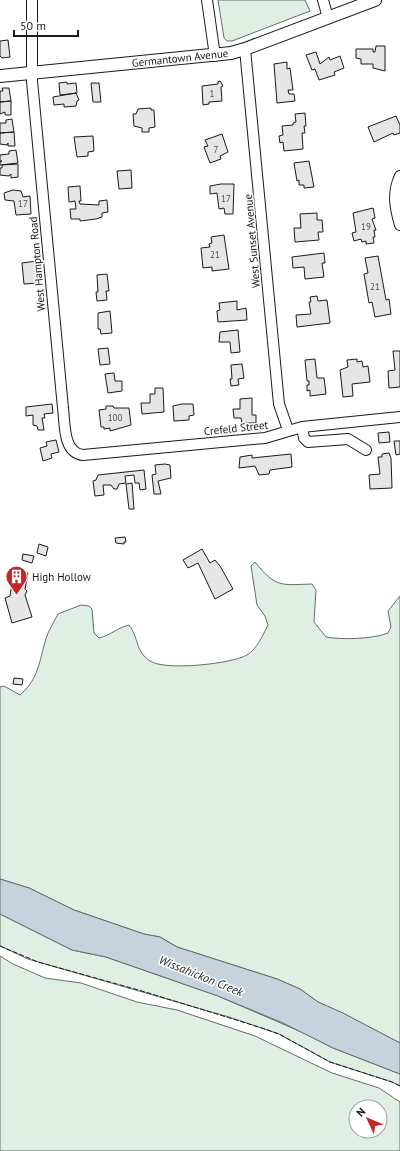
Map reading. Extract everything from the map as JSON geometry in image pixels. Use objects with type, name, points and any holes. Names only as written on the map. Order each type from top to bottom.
[{"type":"main road","name":"Germantown Avenue","points":[[0,76],[215,56],[245,49],[375,0]]},
{"type":"street","name":"West Hampton Road","points":[[32,0],[32,72],[63,408],[68,442],[74,452]]},
{"type":"street","points":[[207,0],[215,56]]},
{"type":"street","points":[[322,0],[328,18]]},
{"type":"street","name":"West Sunset Avenue","points":[[245,49],[279,404],[288,430]]},
{"type":"street","points":[[400,176],[395,200],[400,225]]},
{"type":"street","name":"Crefeld Street","points":[[74,452],[83,455],[265,438],[302,427],[400,417]]},
{"type":"street","points":[[302,427],[304,438],[308,442],[348,439],[356,442],[366,450]]},
{"type":"green space","points":[[218,0],[305,0],[310,11],[232,41],[227,41],[224,38]]},
{"type":"green space","points":[[255,562],[268,577],[274,581],[293,585],[312,584],[316,590],[314,622],[326,637],[375,637],[388,633],[391,627],[388,611],[400,596],[400,1043],[318,1002],[300,989],[277,979],[177,947],[160,937],[144,934],[74,910],[29,888],[0,879],[0,687],[4,686],[20,695],[27,688],[36,674],[48,633],[58,614],[81,605],[89,606],[92,609],[94,633],[99,638],[129,625],[139,649],[150,661],[158,664],[169,666],[198,665],[239,658],[247,655],[254,649],[268,625],[265,616],[257,605],[251,566]]},
{"type":"green space","points":[[0,914],[72,950],[106,957],[218,996],[306,1034],[333,1048],[400,1074],[400,1086],[330,1062],[279,1034],[229,1017],[28,959],[0,946]]},
{"type":"green space","points":[[0,956],[13,964],[45,978],[81,983],[137,1002],[177,1010],[255,1036],[332,1073],[379,1088],[400,1102],[400,1151],[0,1151]]},
{"type":"water","name":"Wissahickon Creek","points":[[0,879],[29,888],[74,910],[144,934],[160,937],[177,947],[277,979],[300,989],[318,1002],[343,1013],[400,1043],[400,1074],[333,1048],[283,1023],[218,996],[106,957],[72,950],[0,914]]},
{"type":"building","points":[[8,40],[10,57],[2,58],[0,56],[0,41]]},
{"type":"building","points":[[376,46],[385,46],[385,71],[373,68],[373,64],[361,64],[361,59],[356,58],[356,49],[373,49],[373,52],[375,52]]},
{"type":"building","points":[[316,52],[320,64],[329,57],[330,60],[340,56],[344,68],[334,72],[335,75],[319,80],[315,69],[312,70],[306,55]]},
{"type":"building","points":[[287,62],[287,69],[290,68],[293,90],[288,90],[289,94],[294,94],[295,101],[277,103],[274,64]]},
{"type":"building","points":[[220,81],[223,86],[221,87],[222,101],[209,102],[209,104],[203,105],[202,86],[218,84]]},
{"type":"building","points":[[67,82],[67,84],[76,83],[77,93],[60,95],[59,83]]},
{"type":"building","points":[[91,83],[99,83],[101,102],[93,102]]},
{"type":"building","points":[[2,88],[9,88],[11,101],[0,102],[0,91],[3,91]]},
{"type":"building","points":[[76,93],[79,100],[77,101],[76,106],[64,107],[64,104],[54,105],[53,97]]},
{"type":"building","points":[[11,101],[11,115],[5,115],[5,112],[0,114],[0,102]]},
{"type":"building","points":[[151,108],[151,110],[154,110],[155,127],[149,128],[149,132],[142,132],[142,128],[134,126],[133,114],[136,114],[138,109]]},
{"type":"building","points":[[305,113],[305,133],[302,133],[303,149],[284,151],[283,142],[280,143],[279,136],[283,135],[282,126],[293,125],[293,123],[296,122],[295,114]]},
{"type":"building","points":[[396,116],[400,125],[400,133],[394,135],[393,133],[374,142],[368,127]]},
{"type":"building","points":[[12,119],[14,132],[0,133],[0,123],[6,123],[6,120]]},
{"type":"building","points":[[14,132],[15,146],[8,146],[8,143],[7,145],[0,144],[0,133]]},
{"type":"building","points":[[222,134],[228,152],[220,156],[221,159],[210,163],[204,147],[208,146],[205,140]]},
{"type":"building","points":[[93,136],[94,151],[88,152],[88,156],[77,157],[74,137]]},
{"type":"building","points":[[16,150],[18,163],[0,165],[0,162],[2,161],[0,161],[0,155],[9,154],[9,151]]},
{"type":"building","points":[[309,161],[314,187],[304,188],[304,185],[299,185],[299,180],[297,181],[294,163]]},
{"type":"building","points":[[18,164],[18,177],[11,178],[11,174],[9,176],[0,175],[0,168],[2,168],[2,165]]},
{"type":"building","points":[[131,170],[132,188],[119,189],[117,171]]},
{"type":"building","points":[[234,184],[233,214],[225,214],[224,208],[219,209],[217,193],[210,194],[210,186]]},
{"type":"building","points":[[80,186],[80,204],[99,205],[99,201],[107,200],[108,212],[102,213],[102,217],[96,219],[80,221],[80,219],[71,219],[70,209],[76,209],[75,201],[69,202],[68,187]]},
{"type":"building","points":[[13,190],[21,191],[23,197],[30,196],[31,214],[16,215],[14,201],[5,200],[4,193]]},
{"type":"building","points":[[373,208],[375,218],[372,219],[376,230],[374,230],[374,243],[366,244],[366,241],[362,242],[361,239],[354,241],[352,233],[356,232],[353,213]]},
{"type":"building","points":[[317,213],[317,220],[322,220],[323,232],[318,232],[319,240],[295,242],[294,228],[301,228],[300,214]]},
{"type":"building","points":[[224,235],[229,269],[212,271],[212,267],[203,268],[201,248],[210,247],[209,244],[212,243],[211,237]]},
{"type":"building","points":[[324,253],[325,263],[322,263],[324,277],[305,279],[304,267],[293,268],[292,257]]},
{"type":"building","points":[[378,256],[386,300],[389,299],[391,314],[375,317],[372,302],[369,303],[364,274],[368,273],[365,258]]},
{"type":"building","points":[[37,261],[39,283],[24,284],[22,263]]},
{"type":"building","points":[[107,274],[109,291],[106,291],[107,300],[97,301],[97,275]]},
{"type":"building","points":[[317,296],[318,301],[327,300],[330,323],[297,327],[296,315],[311,314],[309,302],[311,302],[310,297]]},
{"type":"building","points":[[237,301],[237,310],[246,308],[247,320],[218,322],[217,311],[220,310],[219,303]]},
{"type":"building","points":[[110,311],[112,333],[101,334],[100,329],[98,329],[98,313]]},
{"type":"building","points":[[238,330],[240,352],[231,353],[230,342],[219,342],[220,332]]},
{"type":"building","points":[[108,348],[110,364],[100,365],[98,349]]},
{"type":"building","points":[[393,351],[400,351],[400,387],[389,388],[388,371],[395,370]]},
{"type":"building","points":[[315,359],[317,378],[324,378],[326,394],[310,396],[310,390],[307,391],[309,381],[307,381],[305,360]]},
{"type":"building","points":[[357,359],[357,362],[362,361],[363,367],[368,366],[370,382],[352,384],[353,396],[343,397],[340,370],[348,367],[347,360]]},
{"type":"building","points":[[242,364],[244,378],[238,379],[239,385],[231,386],[231,365]]},
{"type":"building","points":[[114,373],[115,381],[122,381],[122,391],[108,393],[105,374]]},
{"type":"building","points":[[155,388],[163,388],[164,412],[142,414],[141,403],[150,403],[150,394],[155,394]]},
{"type":"building","points":[[252,398],[252,415],[256,415],[256,423],[242,423],[241,418],[234,418],[233,409],[240,409],[240,399]]},
{"type":"building","points":[[52,404],[53,413],[44,414],[45,418],[42,418],[44,430],[38,430],[37,426],[33,425],[33,415],[26,416],[26,407]]},
{"type":"building","points":[[193,404],[194,415],[189,416],[189,420],[174,421],[173,406]]},
{"type":"building","points":[[106,406],[113,406],[114,408],[129,408],[131,425],[110,431],[110,428],[104,429],[104,427],[101,427],[99,410],[106,409]]},
{"type":"building","points":[[389,432],[390,442],[379,443],[378,433]]},
{"type":"building","points":[[56,440],[59,452],[51,454],[52,458],[43,461],[40,448],[47,446],[46,442]]},
{"type":"building","points":[[394,441],[400,441],[400,454],[396,455]]},
{"type":"building","points":[[389,453],[391,458],[392,488],[370,489],[369,475],[380,474],[378,457],[382,457],[382,454]]},
{"type":"building","points":[[291,454],[292,467],[270,470],[269,474],[259,475],[255,466],[239,468],[240,457],[252,455],[252,458]]},
{"type":"building","points":[[155,465],[170,465],[171,478],[158,481],[161,494],[154,494],[152,475],[156,474]]},
{"type":"building","points":[[144,470],[146,489],[140,490],[139,483],[135,483],[134,475],[125,476],[126,483],[119,484],[117,489],[114,489],[111,485],[103,485],[104,495],[95,496],[93,481],[96,480],[98,475]]},
{"type":"building","points":[[132,483],[134,509],[129,509],[126,484]]},
{"type":"building","points":[[125,537],[126,542],[124,542],[124,544],[116,543],[115,538]]},
{"type":"building","points":[[39,544],[48,547],[46,556],[37,553]]},
{"type":"building","points":[[202,549],[210,563],[215,560],[220,566],[233,589],[215,599],[198,563],[188,568],[183,560]]},
{"type":"building","points":[[23,554],[34,556],[32,563],[22,560]]},
{"type":"building","name":"High Hollow","points":[[18,570],[28,573],[25,589],[27,591],[25,595],[32,617],[12,623],[5,598],[10,596],[13,578],[16,579]]},
{"type":"building","points":[[14,678],[23,679],[22,685],[13,684]]},
{"type":"fence","points":[[0,946],[38,962],[142,991],[262,1028],[279,1034],[330,1062],[400,1086]]},
{"type":"place","name":"High Hollow","points":[[17,596]]}]
